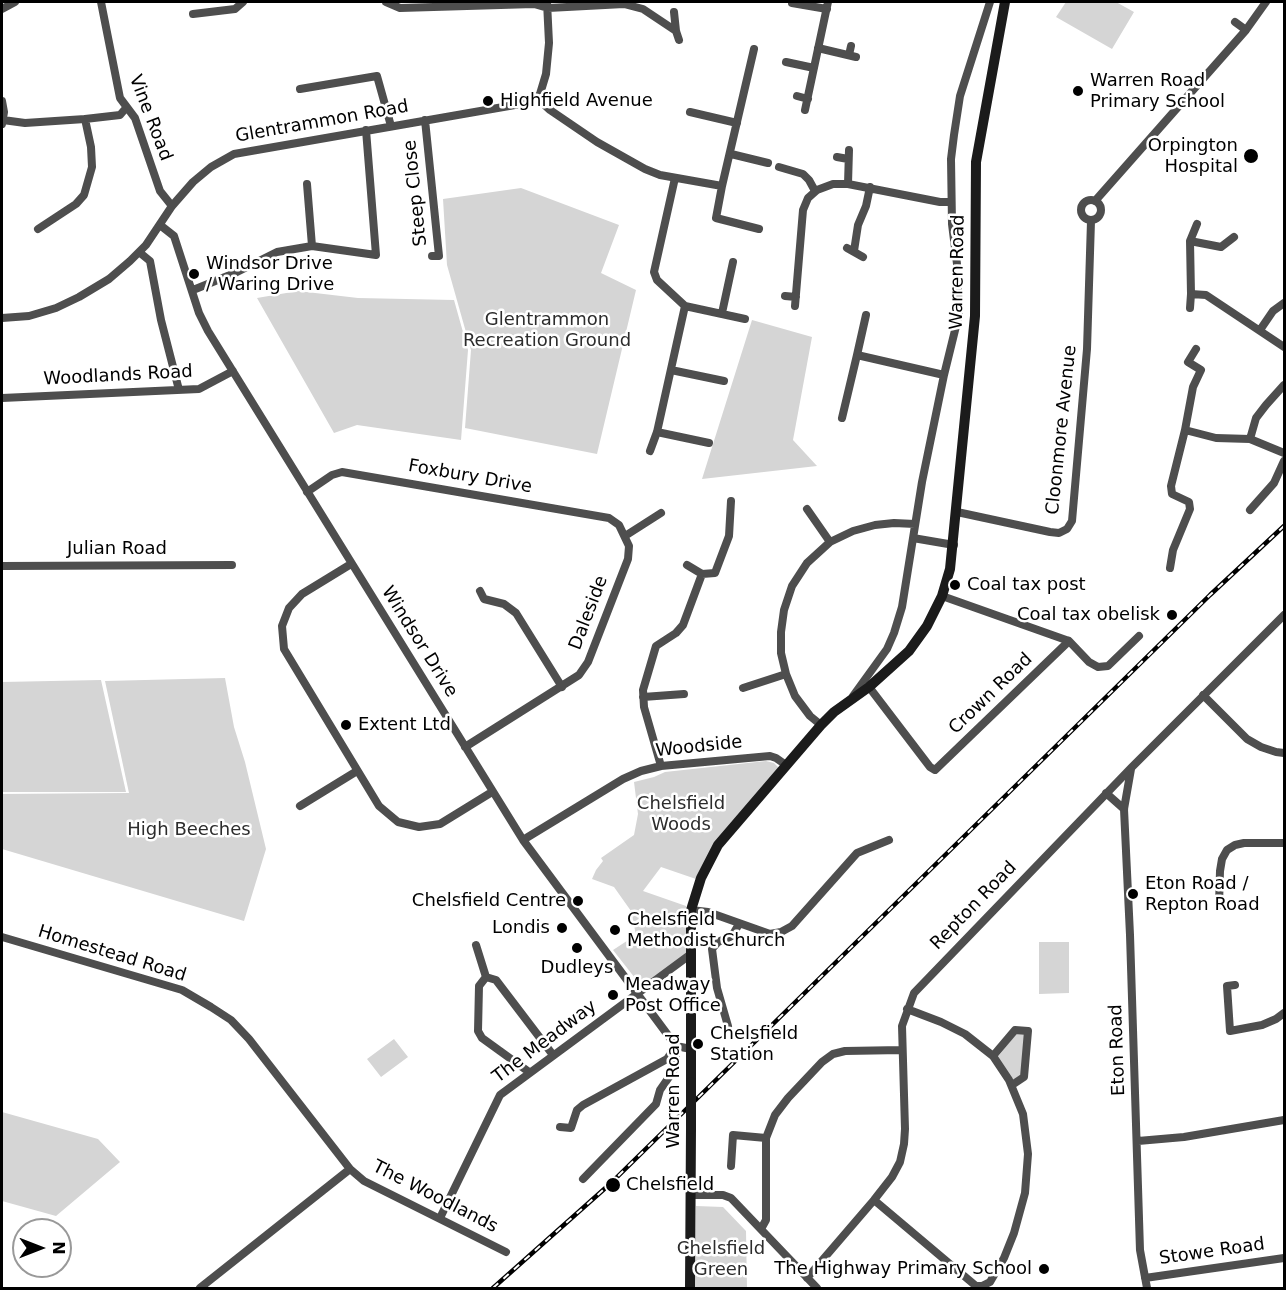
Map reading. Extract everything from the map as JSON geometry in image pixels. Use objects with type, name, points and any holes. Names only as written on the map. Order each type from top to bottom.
[{"type":"street","points":[[2,9],[15,2]]},
{"type":"street","name":"Vine Road","points":[[101,2],[120,98],[135,118],[160,191],[172,206]]},
{"type":"street","points":[[193,14],[225,12],[236,9],[243,2]]},
{"type":"street","points":[[386,2],[400,8],[441,4],[634,6],[643,9],[678,36],[674,12]]},
{"type":"street","name":"Warren Road","points":[[851,699],[887,649],[902,606],[915,524],[944,375],[959,314],[951,202],[951,159],[960,96],[990,2]]},
{"type":"street","name":"Warren Road","points":[[690,1288],[692,910],[701,878],[718,845],[820,725],[869,687],[909,651],[927,626],[942,596],[954,545],[975,316],[976,162],[1005,2]]},
{"type":"street","name":"Cloonmore Avenue","points":[[1095,201],[1246,30],[1266,2]]},
{"type":"street","points":[[792,3],[827,5],[805,110]]},
{"type":"street","points":[[548,5],[548,66],[544,84],[537,98],[550,110],[597,142],[645,169],[660,175],[723,186]]},
{"type":"street","points":[[1235,22],[1246,30]]},
{"type":"street","points":[[818,48],[852,53]]},
{"type":"street","points":[[754,49],[716,218],[759,229]]},
{"type":"street","points":[[786,62],[814,68]]},
{"type":"street","points":[[300,89],[377,76],[391,126]]},
{"type":"street","points":[[797,96],[808,99]]},
{"type":"street","name":"Glentrammon Road","points":[[2,318],[29,316],[71,301],[115,275],[139,252],[172,206],[199,177],[234,154],[523,105],[537,98]]},
{"type":"street","points":[[2,101],[2,122],[25,123],[85,119],[120,115],[126,108]]},
{"type":"street","points":[[690,112],[737,123]]},
{"type":"street","points":[[38,229],[76,204],[88,186],[92,160],[85,119]]},
{"type":"street","name":"Steep Close","points":[[425,120],[439,256],[432,256]]},
{"type":"street","points":[[193,290],[235,273],[277,252],[312,246],[376,255],[366,130]]},
{"type":"street","points":[[731,154],[768,163]]},
{"type":"street","points":[[837,157],[849,154],[848,184]]},
{"type":"street","points":[[779,167],[802,174],[809,180],[815,191]]},
{"type":"street","points":[[675,178],[654,272],[657,280],[685,306],[745,319]]},
{"type":"street","points":[[306,184],[312,246]]},
{"type":"street","points":[[785,296],[795,301],[803,210],[808,198],[815,191],[824,186],[848,184],[939,202],[951,202]]},
{"type":"street","points":[[863,257],[851,249],[870,187]]},
{"type":"street","name":"Cloonmore Avenue","points":[[1085,201],[1095,201],[1100,206],[1101,212],[1091,221],[1082,216],[1081,206],[1085,201]]},
{"type":"street","name":"Cloonmore Avenue","points":[[957,512],[1059,533],[1067,529],[1072,521],[1087,349],[1091,221]]},
{"type":"street","points":[[1190,308],[1190,241],[1197,224]]},
{"type":"street","name":"Windsor Drive","points":[[160,225],[174,236],[208,331],[492,792],[523,840],[676,1046]]},
{"type":"street","points":[[1190,241],[1221,247],[1234,237]]},
{"type":"street","points":[[139,252],[150,261],[161,320],[179,390]]},
{"type":"street","points":[[722,313],[733,262]]},
{"type":"street","points":[[1191,294],[1206,295],[1284,347]]},
{"type":"street","points":[[1260,330],[1273,310],[1284,303]]},
{"type":"street","points":[[650,452],[657,432],[685,306]]},
{"type":"street","points":[[842,418],[866,315]]},
{"type":"street","points":[[1170,568],[1173,550],[1190,509],[1189,502],[1172,494],[1171,486],[1193,387],[1201,370],[1188,362],[1196,349]]},
{"type":"street","points":[[857,355],[944,375]]},
{"type":"street","points":[[671,370],[724,381]]},
{"type":"street","name":"Woodlands Road","points":[[2,398],[199,389],[233,371]]},
{"type":"street","points":[[1250,439],[1256,418],[1284,385]]},
{"type":"street","points":[[1185,430],[1216,438],[1250,439],[1284,453]]},
{"type":"street","points":[[657,432],[710,443]]},
{"type":"street","points":[[1250,510],[1274,483],[1284,460]]},
{"type":"street","name":"Foxbury Drive","points":[[306,492],[332,475],[342,472],[609,518],[618,525],[625,536]]},
{"type":"street","points":[[687,565],[702,574],[715,573],[729,536],[728,505]]},
{"type":"street","points":[[807,509],[830,542]]},
{"type":"street","points":[[625,536],[662,513]]},
{"type":"street","points":[[820,725],[795,696],[786,674],[781,643],[783,610],[792,586],[807,563],[830,542],[853,531],[875,525],[915,524]]},
{"type":"street","name":"Daleside","points":[[465,747],[579,675],[588,662],[628,559],[629,546],[625,536]]},
{"type":"street","points":[[913,538],[954,545]]},
{"type":"street","points":[[351,564],[302,594],[289,608],[282,626],[284,649],[357,771],[379,806],[398,822],[419,827],[440,824],[492,792]]},
{"type":"street","name":"Julian Road","points":[[2,566],[232,566]]},
{"type":"street","points":[[661,766],[644,707],[643,690],[656,646],[676,633],[683,625],[702,574]]},
{"type":"street","points":[[480,591],[484,599],[504,604],[516,613],[562,687]]},
{"type":"street","points":[[942,596],[1069,641],[1089,662],[1098,667],[1108,666],[1139,636]]},
{"type":"street","name":"Repton Road","points":[[807,1278],[874,1200],[892,1177],[900,1162],[904,1144],[902,1026],[914,993],[1106,793],[1284,615]]},
{"type":"street","name":"Crown Road","points":[[869,687],[930,767],[935,770],[1069,641]]},
{"type":"street","points":[[743,688],[786,674]]},
{"type":"street","points":[[643,697],[684,694]]},
{"type":"street","points":[[1203,695],[1247,739],[1261,747],[1284,753]]},
{"type":"street","name":"Woodside","points":[[523,840],[640,771],[661,766],[770,756],[786,765]]},
{"type":"street","name":"Eton Road","points":[[1131,768],[1124,809],[1138,1141],[1140,1250],[1146,1288]]},
{"type":"street","points":[[300,806],[357,771]]},
{"type":"street","points":[[1106,793],[1124,809]]},
{"type":"street","points":[[692,910],[708,912],[770,934],[787,929],[857,853],[889,840]]},
{"type":"street","points":[[1220,905],[1220,871],[1222,859],[1227,850],[1244,843],[1284,843]]},
{"type":"street","points":[[728,1026],[717,988],[712,949],[717,942],[732,936],[739,924]]},
{"type":"street","name":"Homestead Road","points":[[2,937],[182,990],[212,1006],[231,1020],[249,1039],[350,1169]]},
{"type":"street","points":[[476,945],[486,978]]},
{"type":"street","name":"The Meadway","points":[[440,1218],[501,1095],[691,954]]},
{"type":"street","points":[[486,978],[496,980],[553,1055]]},
{"type":"street","points":[[486,978],[479,986],[478,1031],[482,1038],[529,1072]]},
{"type":"street","points":[[1235,985],[1227,986],[1230,1031],[1262,1025],[1284,1013]]},
{"type":"street","points":[[874,1200],[976,1286],[982,1286],[990,1282],[1004,1258],[1025,1194],[1028,1154],[1023,1114],[1012,1084],[993,1056],[965,1034],[907,1009]]},
{"type":"street","points":[[993,1056],[1015,1030],[1028,1031],[1024,1077],[1012,1084]]},
{"type":"street","points":[[676,1046],[691,1049]]},
{"type":"street","points":[[560,1127],[572,1128],[577,1110],[583,1105],[667,1059],[676,1046]]},
{"type":"street","points":[[583,1179],[656,1104],[660,1090],[676,1067],[676,1046]]},
{"type":"street","points":[[761,1229],[766,1220],[766,1138],[776,1115],[788,1098],[822,1062],[833,1054],[845,1051],[902,1050]]},
{"type":"street","points":[[1138,1141],[1184,1137],[1284,1120]]},
{"type":"street","points":[[731,1166],[733,1135],[766,1138]]},
{"type":"street","points":[[200,1288],[350,1169]]},
{"type":"street","name":"The Woodlands","points":[[350,1169],[364,1180],[506,1252]]},
{"type":"street","points":[[690,1195],[723,1195],[731,1198],[817,1288]]},
{"type":"street","name":"Stowe Road","points":[[1145,1278],[1284,1258]]},
{"type":"green space","points":[[1066,2],[1116,2],[1134,12],[1112,49],[1056,17]]},
{"type":"green space","name":"Glentrammon Recreation Ground","points":[[521,188],[619,225],[601,273],[636,290],[597,454],[465,428],[471,350],[447,265],[443,199]]},
{"type":"green space","name":"Glentrammon Recreation Ground","points":[[298,291],[358,298],[454,300],[468,350],[461,440],[357,425],[334,433],[257,298]]},
{"type":"green space","points":[[752,320],[812,337],[793,440],[817,466],[702,479]]},
{"type":"green space","name":"High Beeches","points":[[225,678],[234,727],[266,849],[244,921],[2,849],[2,794],[129,793],[105,681]]},
{"type":"green space","points":[[101,680],[126,792],[2,792],[2,682]]},
{"type":"green space","name":"Chelsfield Woods","points":[[766,761],[774,763],[779,768],[696,879],[661,867],[643,891],[686,906],[687,954],[642,987],[613,950],[636,935],[631,911],[614,887],[592,879],[603,861],[601,858],[634,835],[638,814],[634,782],[665,772]]},
{"type":"green space","points":[[1039,942],[1069,942],[1069,993],[1039,994]]},
{"type":"green space","points":[[1016,1034],[1025,1034],[1023,1074],[1011,1081],[997,1058]]},
{"type":"green space","points":[[394,1039],[408,1057],[381,1077],[367,1059]]},
{"type":"green space","points":[[2,1112],[98,1139],[120,1162],[56,1216],[2,1201]]},
{"type":"green space","name":"Chelsfield Green","points":[[696,1206],[723,1207],[746,1231],[747,1288],[695,1288]]},
{"type":"railway","points":[[493,1288],[611,1183],[1210,595],[1284,526]]},
{"type":"place","name":"Warren Road Primary School","points":[[1078,91]]},
{"type":"place","name":"Highfield Avenue","points":[[488,101]]},
{"type":"place","name":"Orpington Hospital","points":[[1251,156]]},
{"type":"place","name":"Windsor Drive / Waring Drive","points":[[194,274]]},
{"type":"place","name":"Coal tax post","points":[[955,585]]},
{"type":"place","name":"Coal tax obelisk","points":[[1172,615]]},
{"type":"place","name":"Extent Ltd","points":[[346,725]]},
{"type":"place","name":"Eton Road / Repton Road","points":[[1133,894]]},
{"type":"place","name":"Chelsfield Centre","points":[[578,901]]},
{"type":"place","name":"Londis","points":[[562,928]]},
{"type":"place","name":"Chelsfield Methodist Church","points":[[615,930]]},
{"type":"place","name":"Dudleys","points":[[577,948]]},
{"type":"place","name":"Meadway Post Office","points":[[613,995]]},
{"type":"place","name":"Chelsfield Station","points":[[698,1044]]},
{"type":"place","name":"Chelsfield","points":[[613,1185]]},
{"type":"place","name":"The Highway Primary School","points":[[1044,1269]]}]
